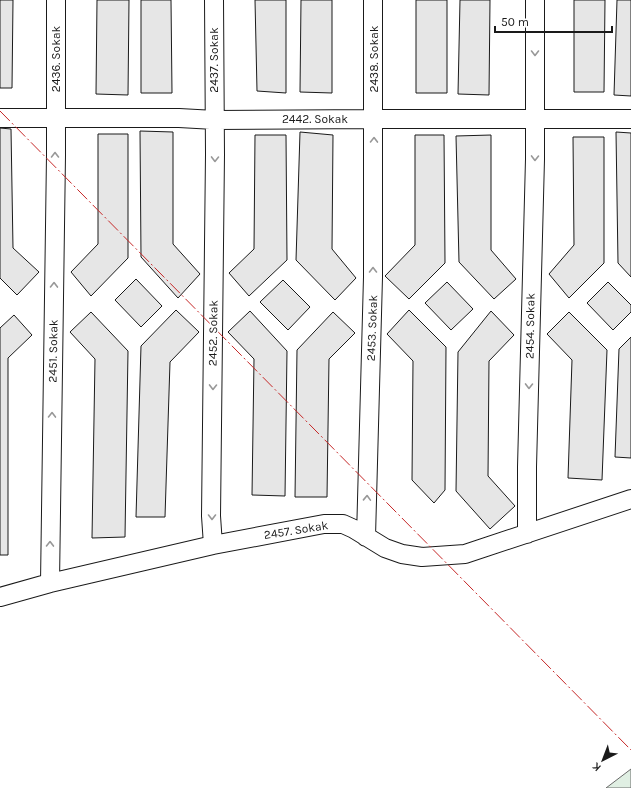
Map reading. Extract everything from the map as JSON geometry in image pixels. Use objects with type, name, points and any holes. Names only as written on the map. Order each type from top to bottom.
[{"type":"street","name":"2436. Sokak","points":[[56,0],[56,118]]},
{"type":"street","name":"2437. Sokak","points":[[214,0],[215,120]]},
{"type":"street","name":"2438. Sokak","points":[[373,0],[374,119]]},
{"type":"street","name":"2454. Sokak","points":[[527,534],[526,467],[536,119],[535,0]]},
{"type":"street","name":"2442. Sokak","points":[[0,118],[179,118],[215,120],[631,119]]},
{"type":"street","name":"2451. Sokak","points":[[50,584],[56,118]]},
{"type":"street","name":"2453. Sokak","points":[[366,537],[373,284],[374,119]]},
{"type":"street","name":"2452. Sokak","points":[[213,545],[211,516],[215,120]]},
{"type":"street","name":"2457. Sokak","points":[[0,597],[213,545],[324,524],[343,524],[385,548],[402,554],[422,557],[465,554],[631,499]]},
{"type":"green space","points":[[631,769],[631,788],[606,788]]},
{"type":"building","points":[[0,0],[13,0],[12,88],[0,88]]},
{"type":"building","points":[[97,0],[129,0],[128,95],[96,94]]},
{"type":"building","points":[[141,0],[171,0],[172,93],[141,93]]},
{"type":"building","points":[[255,0],[286,0],[286,93],[257,91]]},
{"type":"building","points":[[301,0],[332,0],[332,93],[300,92]]},
{"type":"building","points":[[416,0],[447,0],[447,93],[416,93]]},
{"type":"building","points":[[460,0],[490,0],[489,95],[458,94]]},
{"type":"building","points":[[574,0],[605,0],[604,92],[574,92]]},
{"type":"building","points":[[617,0],[631,0],[631,96],[614,95]]},
{"type":"building","points":[[0,128],[11,129],[13,248],[39,272],[17,295],[0,278]]},
{"type":"building","points":[[140,131],[173,132],[173,244],[200,274],[178,298],[141,257]]},
{"type":"building","points":[[300,132],[333,135],[332,249],[356,278],[335,300],[296,260]]},
{"type":"building","points":[[616,132],[631,133],[631,277],[618,263]]},
{"type":"building","points":[[98,134],[128,134],[128,258],[91,296],[71,272],[98,244]]},
{"type":"building","points":[[255,135],[286,135],[287,260],[249,296],[229,273],[254,249]]},
{"type":"building","points":[[415,135],[444,135],[445,263],[409,299],[385,276],[415,245]]},
{"type":"building","points":[[491,135],[491,250],[516,279],[494,299],[459,262],[456,136]]},
{"type":"building","points":[[573,137],[604,137],[604,263],[569,298],[549,274],[574,245]]},
{"type":"building","points":[[136,279],[162,306],[141,327],[115,300]]},
{"type":"building","points":[[283,280],[310,307],[288,330],[260,302]]},
{"type":"building","points":[[447,282],[473,309],[451,330],[425,303]]},
{"type":"building","points":[[608,282],[631,305],[631,312],[613,330],[587,303]]},
{"type":"building","points":[[176,310],[199,332],[170,362],[165,517],[136,517],[141,346]]},
{"type":"building","points":[[409,310],[446,347],[445,490],[434,503],[412,480],[413,361],[387,334]]},
{"type":"building","points":[[250,311],[287,351],[285,496],[252,495],[254,359],[228,332]]},
{"type":"building","points":[[491,311],[514,335],[489,361],[488,476],[515,506],[490,529],[456,491],[458,352]]},
{"type":"building","points":[[91,312],[128,351],[125,537],[92,538],[95,359],[70,332]]},
{"type":"building","points":[[333,312],[355,333],[329,359],[327,497],[295,497],[297,350]]},
{"type":"building","points":[[569,312],[607,350],[602,480],[568,478],[572,360],[547,334]]},
{"type":"building","points":[[14,315],[32,335],[8,358],[8,555],[0,555],[0,328]]},
{"type":"building","points":[[631,337],[631,458],[615,457],[619,349]]},
{"type":"power","points":[[0,111],[631,750]]}]
